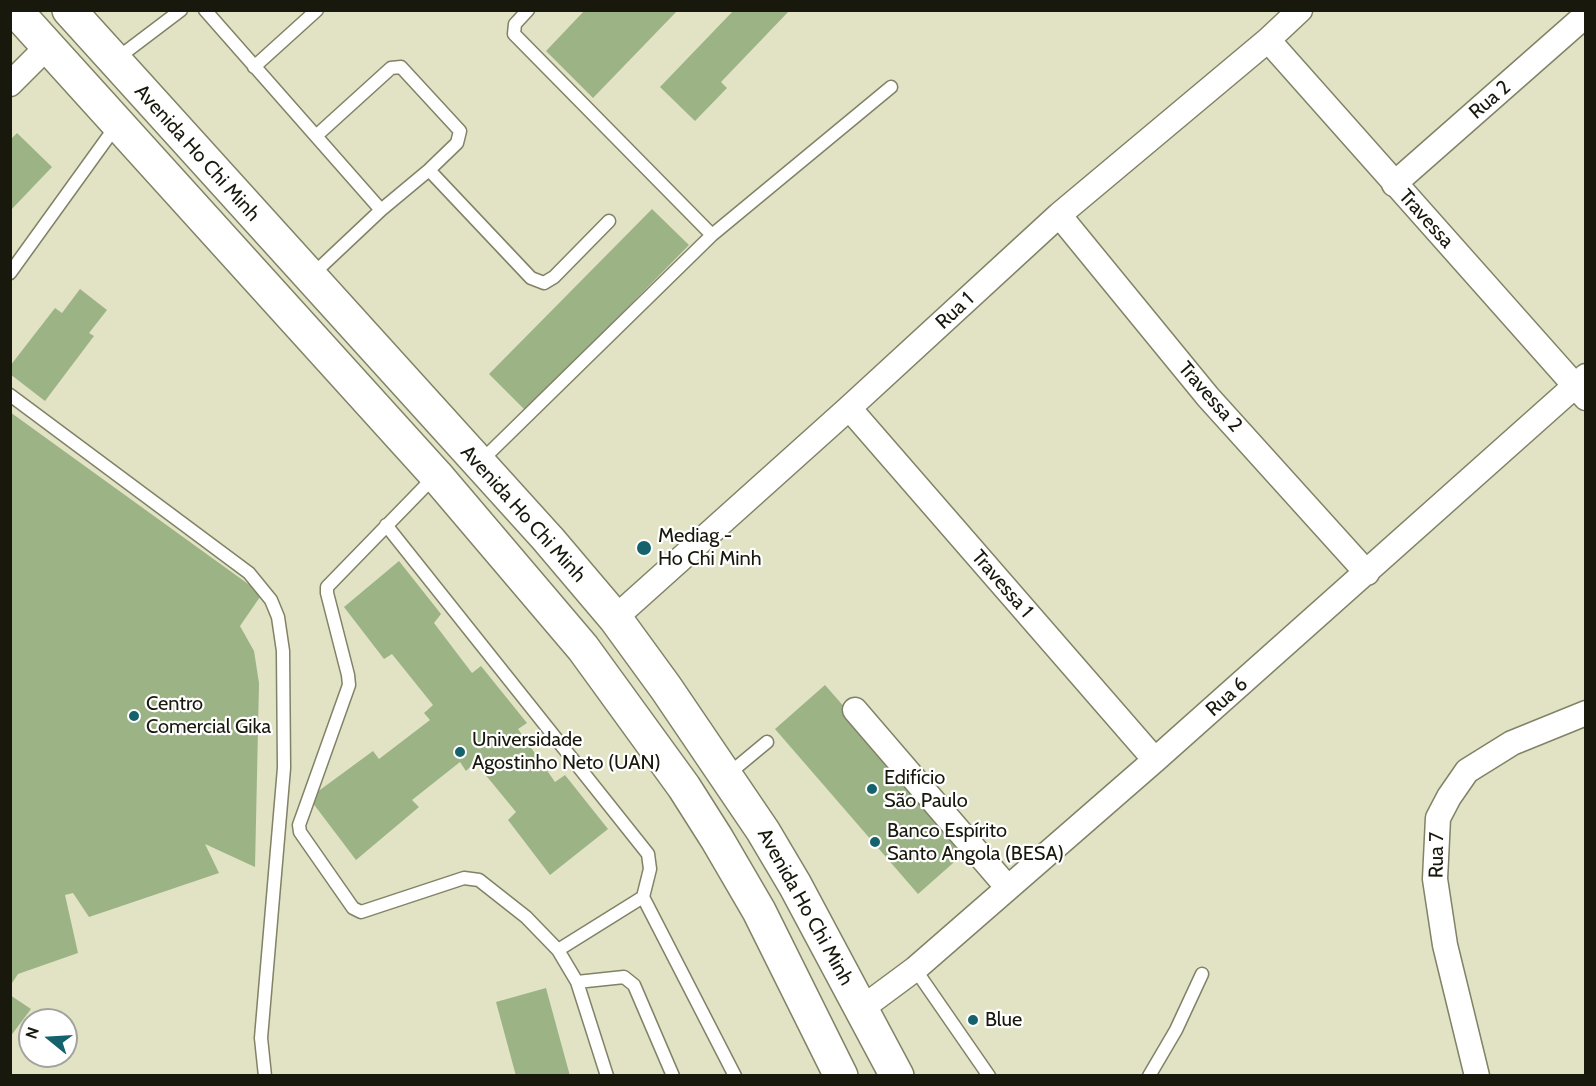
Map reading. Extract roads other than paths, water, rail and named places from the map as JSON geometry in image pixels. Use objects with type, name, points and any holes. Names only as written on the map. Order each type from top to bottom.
[{"type":"main road","name":"Avenida Ho Chi Minh","points":[[15,10],[436,475],[583,648],[684,787],[759,911],[841,1076]]},
{"type":"main road","name":"Avenida Ho Chi Minh","points":[[69,10],[548,539],[615,618],[764,831],[897,1076]]},
{"type":"street","name":"Rua 1","points":[[615,618],[1059,215],[1268,40],[1300,10]]},
{"type":"street","name":"Rua 2","points":[[1394,184],[1586,15]]},
{"type":"street","name":"Travessa","points":[[1268,40],[1394,184],[1582,386]]},
{"type":"street","points":[[10,84],[48,46]]},
{"type":"street","name":"Travessa 2","points":[[1059,215],[1208,397],[1367,573]]},
{"type":"street","name":"Rua 6","points":[[861,1009],[915,969],[1582,386]]},
{"type":"street","name":"Travessa 1","points":[[849,408],[1155,760]]},
{"type":"street","points":[[855,710],[1008,888]]},
{"type":"street","name":"Rua 7","points":[[1477,1076],[1445,945],[1435,879],[1438,818],[1467,771],[1512,743],[1586,713]]},
{"type":"lane","points":[[114,61],[181,10]]},
{"type":"lane","points":[[205,10],[381,210]]},
{"type":"lane","points":[[254,67],[316,10]]},
{"type":"lane","points":[[528,10],[515,24],[514,34],[712,235]]},
{"type":"lane","points":[[310,276],[458,143],[460,130],[401,67],[391,68],[316,136]]},
{"type":"lane","points":[[478,464],[712,235],[891,87]]},
{"type":"lane","points":[[10,273],[117,125]]},
{"type":"lane","points":[[429,171],[531,278],[544,283],[554,277],[609,221]]},
{"type":"lane","points":[[10,395],[249,573],[272,600],[278,617],[283,651],[284,768],[261,1038],[265,1076]]},
{"type":"lane","points":[[436,475],[327,587],[349,685],[299,825],[300,832],[353,908],[361,912],[464,878],[478,880],[526,917],[558,950],[577,982],[607,1076]]},
{"type":"lane","points":[[386,525],[648,854],[650,869],[643,897],[735,1076]]},
{"type":"lane","points":[[725,776],[767,742]]},
{"type":"lane","points":[[558,950],[643,897]]},
{"type":"lane","points":[[915,969],[989,1076]]},
{"type":"lane","points":[[1149,1076],[1176,1030],[1202,974]]},
{"type":"lane","points":[[577,982],[624,977],[634,985],[673,1076]]},
{"type":"place","name":"Mediag - Ho Chi Minh","points":[[644,548]]},
{"type":"place","name":"Centro Comercial Gika","points":[[134,716]]},
{"type":"place","name":"Universidade Agostinho Neto (UAN)","points":[[460,752]]},
{"type":"place","name":"Edifício São Paulo","points":[[872,789]]},
{"type":"place","name":"Banco Espírito Santo Angola (BESA)","points":[[875,842]]},
{"type":"place","name":"Blue","points":[[973,1020]]}]
